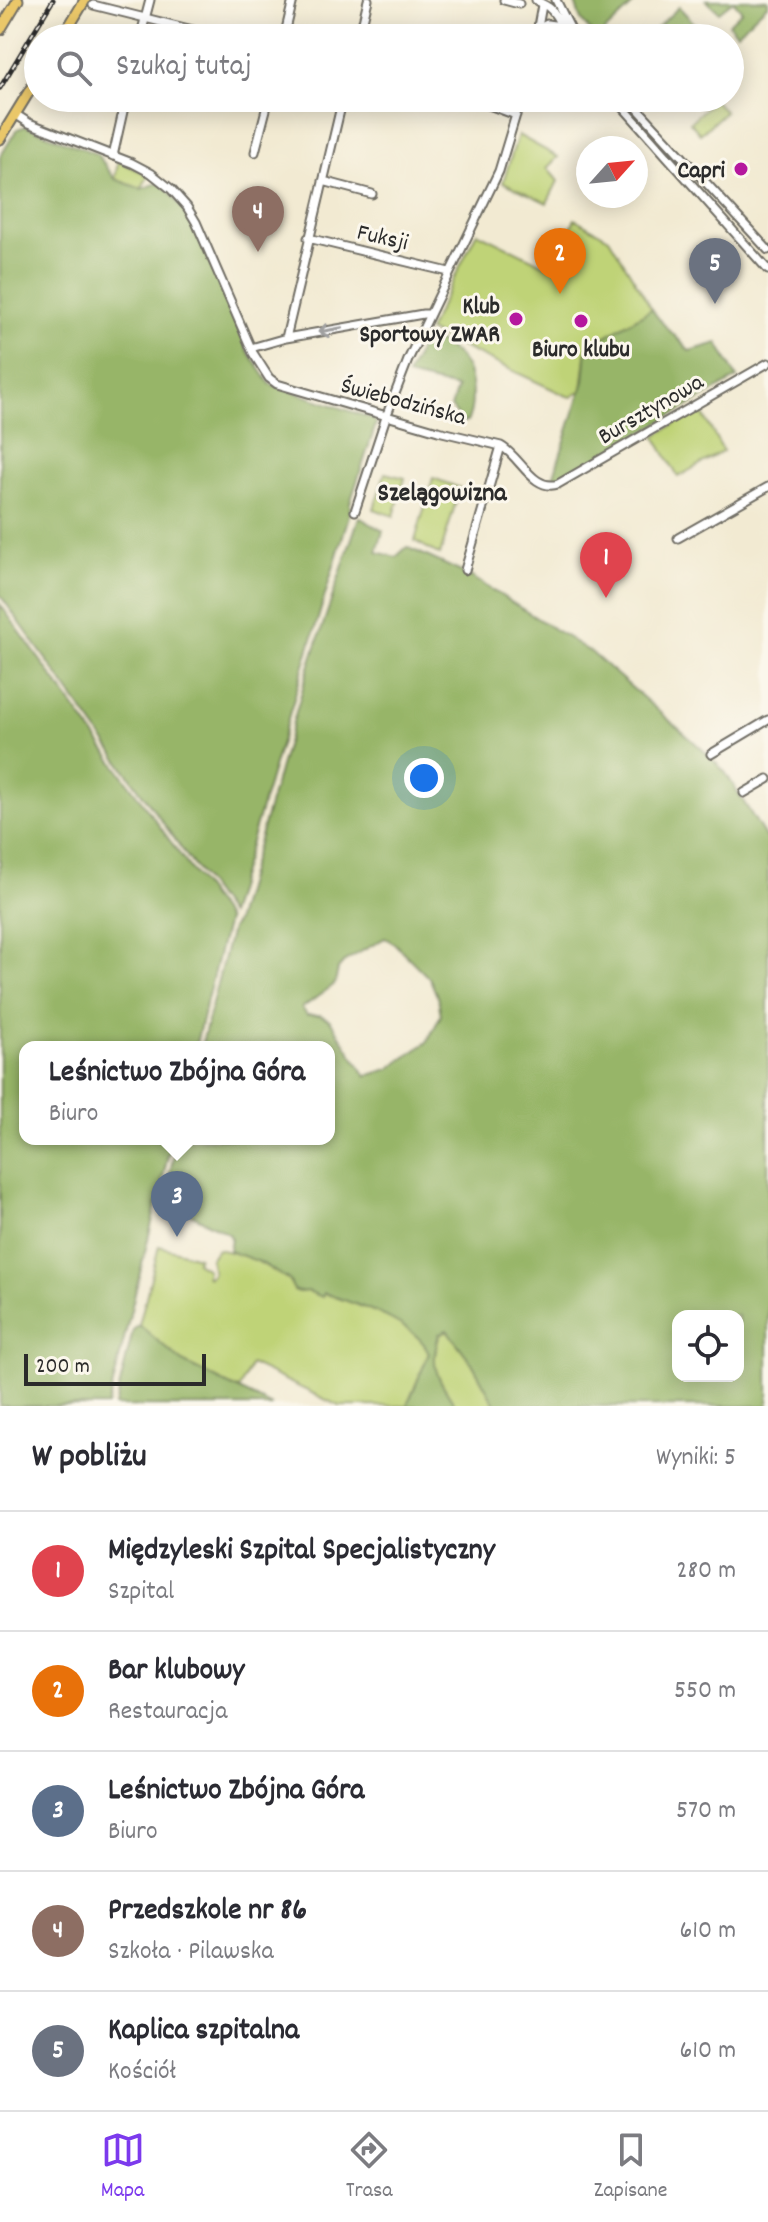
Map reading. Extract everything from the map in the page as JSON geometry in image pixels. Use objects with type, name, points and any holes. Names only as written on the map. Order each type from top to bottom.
[{"type":"main road","points":[[0,30],[18,0]]},
{"type":"main road","points":[[72,24],[89,2]]},
{"type":"main road","points":[[0,139],[24,100]]},
{"type":"street","points":[[144,24],[150,0]]},
{"type":"street","points":[[287,24],[293,0]]},
{"type":"street","points":[[362,24],[368,0]]},
{"type":"street","points":[[504,0],[519,4]]},
{"type":"street","points":[[89,2],[166,24]]},
{"type":"street","points":[[547,2],[560,24]]},
{"type":"street","points":[[539,24],[547,2]]},
{"type":"street","points":[[547,2],[564,24]]},
{"type":"street","points":[[113,156],[123,112]]},
{"type":"street","points":[[255,152],[265,112]]},
{"type":"street","points":[[286,338],[340,112]]},
{"type":"street","points":[[508,112],[516,115]]},
{"type":"street","points":[[355,511],[386,417],[429,314],[499,171],[517,112]]},
{"type":"street","points":[[627,112],[768,270]]},
{"type":"street","points":[[641,112],[768,250]]},
{"type":"street","name":"Świebodzińska","points":[[15,114],[29,123],[132,163],[158,178],[187,207],[201,232],[251,348],[273,382],[386,417],[501,446],[512,453],[534,478],[552,486]]},
{"type":"street","points":[[323,181],[372,194]]},
{"type":"street","name":"Fuksji","points":[[308,238],[449,272]]},
{"type":"street","points":[[251,348],[286,338],[429,314]]},
{"type":"street","name":"Bursztynowa","points":[[552,486],[768,363]]},
{"type":"street","points":[[465,570],[501,446]]},
{"type":"street","points":[[678,538],[768,487]]},
{"type":"street","points":[[711,754],[768,720]]},
{"type":"street","points":[[744,793],[768,779]]},
{"type":"green space","points":[[574,0],[638,0],[613,24],[584,24]]},
{"type":"green space","points":[[706,0],[768,0],[768,4],[744,26],[744,24],[728,24],[742,11],[733,1],[719,12]]},
{"type":"green space","points":[[679,7],[695,24],[661,24]]},
{"type":"green space","points":[[701,112],[725,112],[700,134],[690,122]]},
{"type":"green space","points":[[26,126],[97,154],[115,179],[141,189],[158,183],[168,190],[200,239],[248,351],[270,384],[374,419],[376,424],[229,915],[0,595],[0,157],[17,129]]},
{"type":"green space","points":[[518,135],[558,157],[547,168],[558,181],[547,203],[503,182]]},
{"type":"green space","points":[[118,161],[149,175],[141,189],[115,179]]},
{"type":"green space","points":[[575,219],[609,238],[652,309],[587,347],[582,390],[572,397],[567,396],[428,331],[477,232],[550,268]]},
{"type":"green space","points":[[652,309],[689,351],[718,343],[737,378],[556,482],[553,478],[584,381],[587,347]]},
{"type":"green space","points":[[426,336],[454,352],[466,366],[472,397],[467,422],[463,422],[451,407],[457,388],[407,376]]},
{"type":"green space","points":[[700,409],[723,451],[678,477],[655,436]]},
{"type":"green space","points":[[385,473],[405,478],[394,516],[374,509]]},
{"type":"green space","points":[[433,478],[460,488],[440,555],[415,541]]},
{"type":"green space","points":[[359,517],[383,531],[377,552],[396,557],[407,547],[470,576],[592,653],[701,748],[725,772],[768,841],[768,1406],[496,1406],[472,1363],[447,1330],[439,1334],[435,1365],[456,1406],[407,1406],[429,1353],[412,1332],[383,1316],[324,1293],[322,1297],[308,1291],[294,1290],[289,1280],[260,1262],[229,1251],[229,1234],[172,1204],[165,1192],[177,1145],[335,1145],[335,1041],[203,1041],[231,929],[308,670]],"holes":[[[385,938],[430,979],[441,1015],[427,1042],[389,1069],[366,1076],[330,1020],[320,1015],[307,1015],[302,1008],[335,984],[338,969],[345,961]]]},
{"type":"green space","points":[[0,604],[227,920],[197,1041],[19,1041],[19,1145],[171,1145],[108,1406],[0,1406]]},
{"type":"green space","points":[[159,1246],[198,1257],[196,1262],[207,1269],[206,1276],[209,1277],[213,1272],[210,1259],[217,1249],[248,1256],[289,1280],[294,1290],[322,1296],[324,1293],[367,1308],[412,1332],[429,1353],[407,1406],[339,1406],[251,1364],[239,1390],[184,1363],[139,1325]]},
{"type":"green space","points":[[139,1325],[184,1363],[272,1406],[115,1406],[133,1330]]},
{"type":"green space","points":[[447,1330],[472,1363],[496,1406],[456,1406],[436,1373],[435,1365],[440,1334]]},
{"type":"railway","points":[[39,24],[53,0]]},
{"type":"railway","points":[[0,88],[24,48]]},
{"type":"place","name":"Capri","points":[[741,169]]},
{"type":"place","name":"Przedszkole nr 86","points":[[258,252]]},
{"type":"place","name":"Bar klubowy","points":[[560,294]]},
{"type":"place","name":"Kaplica szpitalna","points":[[715,304]]},
{"type":"place","name":"Klub Sportowy ZWAR","points":[[516,319]]},
{"type":"place","name":"Biuro klubu","points":[[581,321]]},
{"type":"place","name":"Międzyleski Szpital Specjalistyczny","points":[[606,598]]},
{"type":"place","name":"Leśnictwo Zbójna Góra","points":[[177,1237]]},
{"type":"district","name":"Szelągowizna","points":[[442,491]]}]
